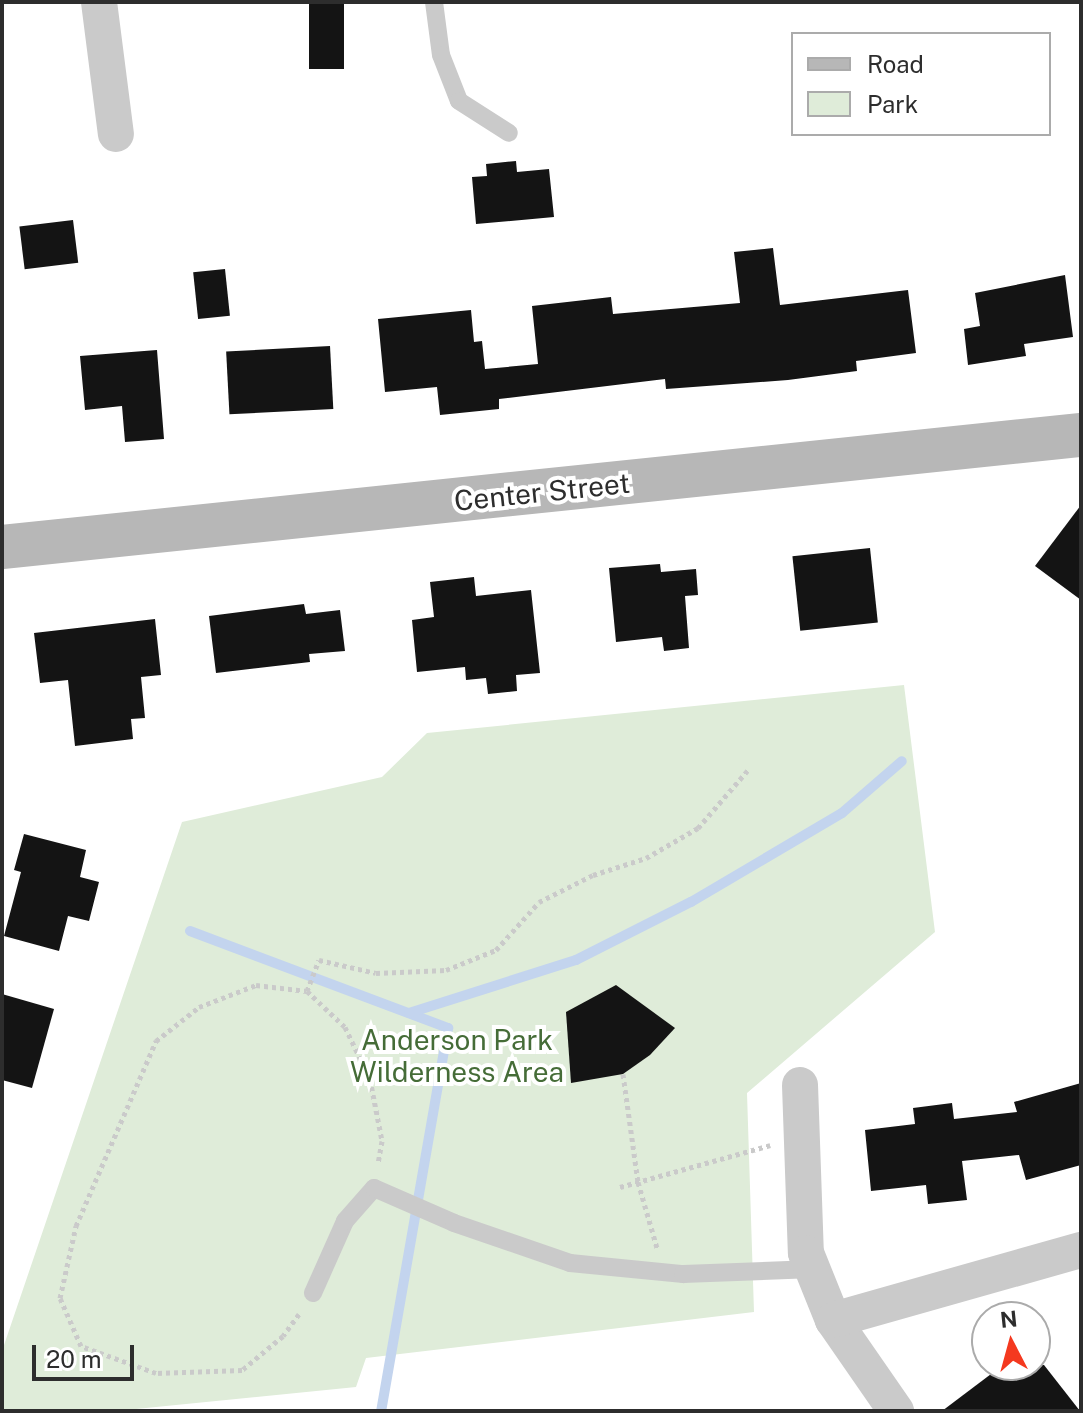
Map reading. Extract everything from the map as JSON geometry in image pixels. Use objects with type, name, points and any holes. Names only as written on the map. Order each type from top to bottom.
[{"type":"street","points":[[99,2],[116,134]]},
{"type":"street","name":"Center Street","points":[[2,547],[1081,435]]},
{"type":"street","points":[[800,1085],[806,1253],[833,1320],[896,1411]]},
{"type":"street","points":[[833,1320],[1081,1250]]},
{"type":"lane","points":[[434,2],[441,55],[459,101],[509,133]]},
{"type":"lane","points":[[313,1293],[345,1221],[374,1188],[430,1213],[570,1263],[664,1272],[814,1269]]},
{"type":"path","points":[[307,991],[319,960],[376,973],[432,971],[496,950],[539,902],[593,875],[646,858],[698,828],[748,770]]},
{"type":"path","points":[[313,1293],[283,1336],[242,1370],[156,1373],[81,1346],[60,1298],[76,1226],[156,1041],[199,1007],[256,985],[307,991],[345,1027],[370,1079],[382,1141],[374,1188]]},
{"type":"path","points":[[623,1074],[638,1182],[664,1272]]},
{"type":"path","points":[[620,1187],[802,1137]]},
{"type":"green space","name":"Anderson Park Wilderness Area","points":[[904,685],[935,932],[747,1093],[754,1312],[366,1358],[356,1387],[116,1411],[2,1411],[2,1351],[182,822],[382,777],[427,733]]},
{"type":"building","points":[[309,2],[344,2],[344,69],[309,69]]},
{"type":"building","points":[[516,161],[517,172],[549,169],[554,217],[476,224],[472,177],[487,176],[486,164]]},
{"type":"building","points":[[73,220],[78,263],[25,269],[19,227]]},
{"type":"building","points":[[773,248],[780,305],[908,290],[916,353],[856,361],[857,371],[788,380],[666,389],[665,379],[499,399],[499,409],[440,415],[437,387],[385,392],[378,319],[471,310],[474,342],[482,341],[485,369],[538,364],[532,306],[611,297],[613,314],[740,303],[734,252]]},
{"type":"building","points":[[225,269],[230,316],[198,319],[193,272]]},
{"type":"building","points":[[1065,275],[1073,337],[1024,344],[1026,356],[968,365],[964,329],[980,326],[975,293]]},
{"type":"building","points":[[330,346],[333,409],[229,414],[226,351]]},
{"type":"building","points":[[157,350],[164,439],[125,442],[122,406],[85,410],[80,356]]},
{"type":"building","points":[[1081,505],[1081,600],[1035,566]]},
{"type":"building","points":[[870,548],[878,623],[800,631],[792,556]]},
{"type":"building","points":[[660,564],[661,572],[696,569],[698,595],[685,596],[689,648],[664,651],[662,637],[616,642],[609,568]]},
{"type":"building","points":[[474,577],[476,596],[531,590],[540,673],[516,675],[517,691],[488,694],[486,678],[466,680],[465,667],[417,672],[412,620],[434,617],[430,582]]},
{"type":"building","points":[[304,604],[306,614],[340,610],[345,651],[309,654],[310,662],[216,673],[209,616]]},
{"type":"building","points":[[155,619],[161,675],[141,677],[145,718],[131,719],[133,739],[75,746],[68,680],[40,683],[34,633]]},
{"type":"building","points":[[24,834],[86,850],[80,877],[99,882],[89,921],[68,916],[59,951],[4,936],[21,872],[14,870]]},
{"type":"building","points":[[616,985],[675,1028],[650,1055],[623,1074],[571,1083],[566,1012]]},
{"type":"building","points":[[2,994],[54,1009],[32,1088],[2,1080]]},
{"type":"building","points":[[1081,1083],[1081,1165],[1026,1180],[1019,1155],[962,1161],[967,1200],[928,1204],[926,1185],[871,1191],[865,1130],[915,1124],[913,1108],[952,1103],[954,1119],[1017,1112],[1014,1102]]},
{"type":"building","points":[[1051,1374],[1080,1411],[942,1411],[982,1381],[1051,1381]]},
{"type":"waterway","points":[[409,1013],[576,960],[691,902],[842,813],[902,761]]},
{"type":"waterway","points":[[190,931],[448,1028],[381,1411]]}]
